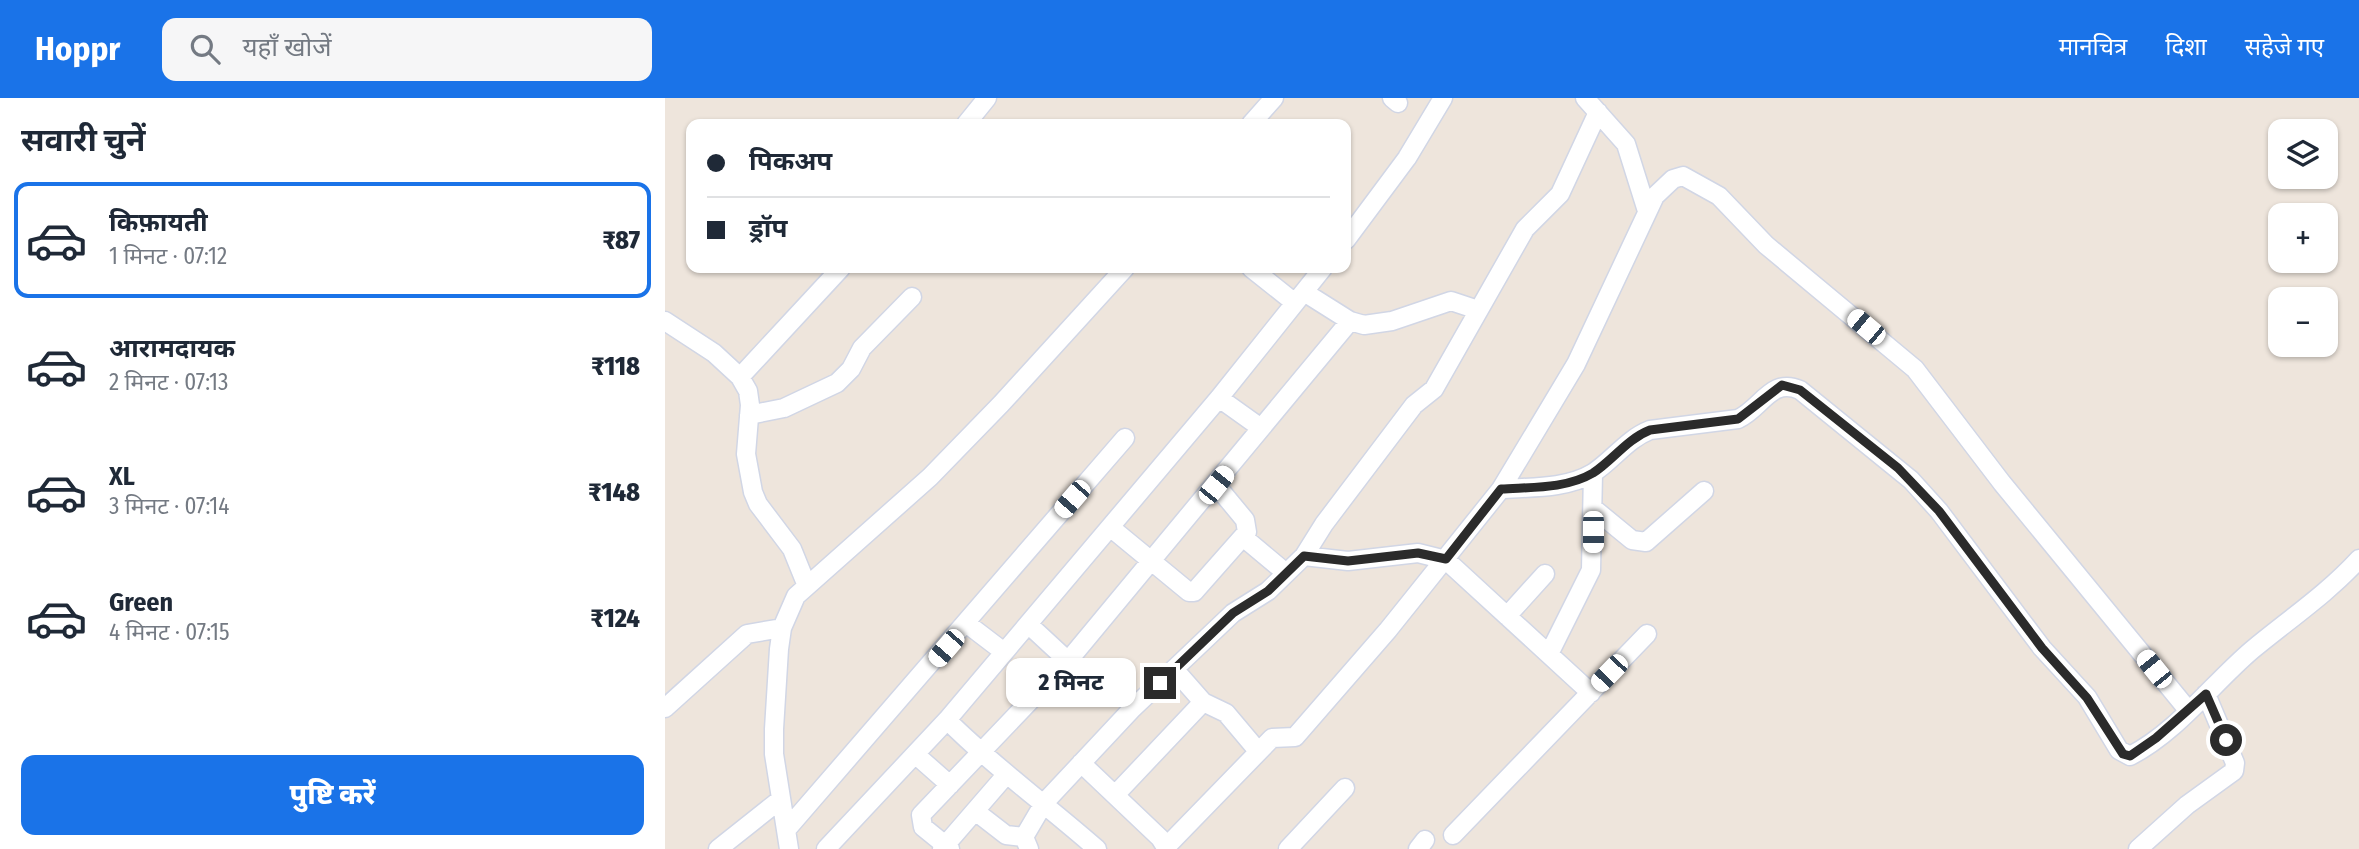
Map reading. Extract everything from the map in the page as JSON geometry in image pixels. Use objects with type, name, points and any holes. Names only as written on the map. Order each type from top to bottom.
[{"type":"street","points":[[970,119],[987,98]]},
{"type":"street","points":[[1255,119],[1274,98]]},
{"type":"street","points":[[1351,233],[1407,158],[1443,98]]},
{"type":"street","points":[[1585,98],[1632,154],[1647,211]]},
{"type":"street","points":[[975,811],[1006,835],[1026,843],[1044,803],[1081,763],[1233,613],[1262,596],[1304,556],[1324,524],[1413,405],[1434,390],[1525,229],[1560,194],[1598,112]]},
{"type":"street","points":[[1081,763],[1167,848],[1258,751],[1276,736],[1295,737],[1446,559],[1501,489],[1576,364],[1647,211],[1663,187],[1673,179],[1689,177],[1720,196],[1761,240],[1902,356],[2188,710]]},
{"type":"street","points":[[740,377],[836,273]]},
{"type":"street","points":[[789,849],[774,729],[782,628],[796,596],[930,477],[1120,273]]},
{"type":"street","points":[[1259,273],[1299,298],[1350,321],[1379,325],[1451,301],[1478,310]]},
{"type":"street","points":[[826,849],[947,720],[1219,398],[1319,273]]},
{"type":"street","points":[[749,415],[784,408],[837,383],[851,369],[862,348],[912,297]]},
{"type":"street","points":[[665,321],[714,353],[740,377],[748,391],[746,454],[753,492],[758,504],[792,549],[807,586]]},
{"type":"street","points":[[1006,775],[946,848],[923,827],[921,815],[1068,661],[1153,562],[1350,321]]},
{"type":"street","points":[[1501,489],[1562,485],[1593,473],[1640,434],[1650,430],[1738,419],[1776,387],[1791,386],[1800,390],[1898,468],[1930,500],[2042,648],[2087,698],[2123,754],[2137,752],[2188,710],[2254,649],[2342,578],[2359,559]]},
{"type":"street","points":[[1219,398],[1261,428]]},
{"type":"street","points":[[787,830],[1125,438]]},
{"type":"street","points":[[1549,654],[1591,570],[1593,473]]},
{"type":"street","points":[[1109,527],[1189,592],[1195,592],[1247,532],[1245,520],[1216,485]]},
{"type":"street","points":[[1593,508],[1632,540],[1646,542],[1704,491]]},
{"type":"street","points":[[1243,537],[1286,573]]},
{"type":"street","points":[[1304,556],[1348,561],[1418,553],[1446,559],[1591,693]]},
{"type":"street","points":[[1507,616],[1545,574]]},
{"type":"street","points":[[966,624],[1003,652]]},
{"type":"street","points":[[1028,624],[1068,661]]},
{"type":"street","points":[[665,708],[739,640],[757,631],[782,628]]},
{"type":"street","points":[[1453,835],[1647,634]]},
{"type":"street","points":[[1174,669],[1203,702],[1226,713],[1258,751]]},
{"type":"street","points":[[2138,849],[2199,795],[2234,771],[2235,762],[2206,694]]},
{"type":"street","points":[[1115,795],[1203,702]]},
{"type":"street","points":[[947,720],[980,753],[1097,849]]},
{"type":"street","points":[[916,755],[950,785]]},
{"type":"street","points":[[1288,849],[1345,788]]},
{"type":"street","points":[[718,849],[781,799]]},
{"type":"route","points":[[1160,683],[1233,613],[1262,596],[1304,556],[1348,561],[1418,553],[1446,559],[1501,489],[1562,485],[1580,479],[1605,464],[1640,434],[1650,430],[1738,419],[1747,415],[1776,387],[1782,385],[1800,390],[1911,480],[1953,527],[2042,648],[2062,667],[2087,698],[2123,754],[2130,756],[2137,752],[2206,694],[2226,740]]}]
